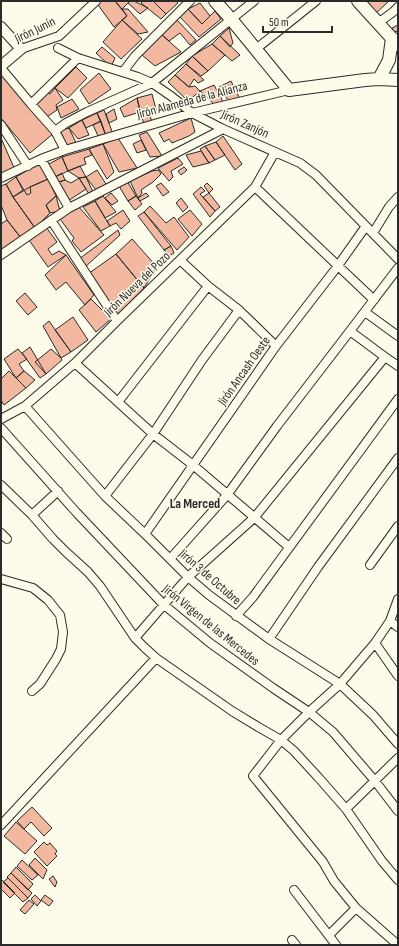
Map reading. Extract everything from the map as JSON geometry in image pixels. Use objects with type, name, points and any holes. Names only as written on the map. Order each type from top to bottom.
[{"type":"main road","points":[[215,1],[289,90]]},
{"type":"main road","points":[[358,1],[395,41],[389,60],[379,79]]},
{"type":"main road","name":"Jirón Alameda de la Alianza","points":[[289,90],[379,79],[398,80]]},
{"type":"street","name":"Jirón Junín","points":[[1,67],[21,49],[59,36],[96,1]]},
{"type":"street","points":[[123,72],[135,56],[190,1]]},
{"type":"street","points":[[55,131],[66,123],[87,112],[152,83],[254,1]]},
{"type":"street","points":[[256,49],[316,1]]},
{"type":"street","points":[[378,24],[396,10]]},
{"type":"street","points":[[1,27],[21,49]]},
{"type":"street","name":"Jirón Zanjón","points":[[58,48],[78,58],[138,77],[152,83],[192,113],[223,129],[300,163],[310,170],[398,259]]},
{"type":"street","points":[[31,104],[78,58]]},
{"type":"street","points":[[1,67],[55,131],[64,150]]},
{"type":"street","name":"Jirón Alameda de la Alianza","points":[[1,178],[64,150],[192,113],[289,90]]},
{"type":"street","points":[[1,126],[28,166]]},
{"type":"street","points":[[1,255],[69,208],[223,129]]},
{"type":"street","name":"Jirón Nueva del Pozo","points":[[1,419],[25,406],[75,363],[255,187],[275,152]]},
{"type":"street","points":[[41,159],[69,208]]},
{"type":"street","points":[[255,187],[374,300]]},
{"type":"street","points":[[373,234],[389,208],[398,197]]},
{"type":"street","points":[[51,220],[117,321]]},
{"type":"street","name":"Jirón Ancash Oeste","points":[[145,534],[276,346],[338,267],[366,226]]},
{"type":"street","points":[[180,260],[208,286],[239,310],[276,346]]},
{"type":"street","points":[[170,559],[226,495],[398,268]]},
{"type":"street","points":[[118,402],[208,286]]},
{"type":"street","points":[[105,496],[153,434],[202,360],[239,310]]},
{"type":"street","points":[[365,312],[398,336]]},
{"type":"street","points":[[350,331],[398,366]]},
{"type":"street","points":[[135,638],[188,577],[254,518],[385,358]]},
{"type":"street","points":[[75,363],[153,434],[193,465],[226,495],[290,547]]},
{"type":"street","points":[[236,616],[253,597],[398,399]]},
{"type":"street","name":"Jirón 3 de Octubre","points":[[25,406],[105,496],[188,577],[236,616],[340,684],[373,716],[398,744]]},
{"type":"street","name":"Jirón Virgen de las Mercedes","points":[[1,428],[58,492],[163,604],[210,643],[309,712],[333,732],[375,781],[398,811]]},
{"type":"street","points":[[269,639],[318,567],[398,458]]},
{"type":"street","points":[[1,485],[32,515],[52,539],[88,572],[135,638],[156,658],[232,711],[281,740],[294,751],[346,809],[382,861],[398,880]]},
{"type":"street","points":[[32,515],[58,492]]},
{"type":"street","points":[[370,565],[398,526]]},
{"type":"street","points":[[1,579],[33,588],[48,600],[60,615],[63,632],[61,649],[40,684],[32,691]]},
{"type":"street","points":[[398,599],[390,621],[375,643],[340,684],[281,740],[253,776],[323,862],[334,881],[356,908],[398,945]]},
{"type":"street","points":[[390,621],[398,628]]},
{"type":"street","points":[[375,643],[398,676]]},
{"type":"street","points":[[1,825],[156,658]]},
{"type":"street","points":[[346,809],[398,758]]},
{"type":"street","points":[[294,890],[336,945]]},
{"type":"street","points":[[329,935],[356,908]]},
{"type":"building","points":[[115,1],[127,16],[114,27],[96,2]]},
{"type":"building","points":[[115,1],[130,1],[122,9]]},
{"type":"building","points":[[130,1],[134,1],[148,8],[140,14],[128,3]]},
{"type":"building","points":[[143,1],[153,1],[166,14],[161,19],[141,3]]},
{"type":"building","points":[[153,1],[176,1],[178,3],[166,14]]},
{"type":"building","points":[[359,1],[389,1],[373,16]]},
{"type":"building","points":[[200,3],[210,16],[202,24],[188,9]]},
{"type":"building","points":[[122,9],[128,9],[148,32],[138,34],[122,20],[127,16]]},
{"type":"building","points":[[188,9],[202,24],[215,11],[221,19],[199,37],[180,17]]},
{"type":"building","points":[[176,19],[196,40],[190,45],[180,33],[169,41],[161,34]]},
{"type":"building","points":[[122,20],[142,39],[121,59],[103,42]]},
{"type":"building","points":[[398,25],[398,31],[394,32],[392,28]]},
{"type":"building","points":[[229,28],[233,43],[230,47],[220,36]]},
{"type":"building","points":[[161,34],[181,52],[155,66],[142,55]]},
{"type":"building","points":[[220,36],[240,55],[232,61],[212,44]]},
{"type":"building","points":[[212,44],[225,55],[208,71],[192,56]]},
{"type":"building","points":[[102,47],[115,58],[111,67],[96,53]]},
{"type":"building","points":[[192,56],[208,71],[201,76],[186,64]]},
{"type":"building","points":[[186,64],[204,80],[198,83],[194,79],[189,87],[175,75]]},
{"type":"building","points":[[76,67],[87,78],[68,98],[55,88]]},
{"type":"building","points":[[4,73],[54,133],[30,153],[1,118],[1,75]]},
{"type":"building","points":[[99,73],[111,89],[89,104],[80,90]]},
{"type":"building","points":[[175,75],[189,87],[195,86],[200,91],[188,101],[168,82]]},
{"type":"building","points":[[231,81],[241,101],[230,103],[219,87]]},
{"type":"building","points":[[214,85],[225,105],[216,106],[200,91]]},
{"type":"building","points":[[55,88],[63,100],[56,105],[57,110],[45,118],[33,104],[45,91],[50,94]]},
{"type":"building","points":[[152,94],[157,113],[150,115],[152,123],[144,125],[137,98]]},
{"type":"building","points":[[137,98],[140,112],[124,117],[120,108]]},
{"type":"building","points":[[72,99],[79,109],[61,118],[57,107]]},
{"type":"building","points":[[114,109],[117,119],[109,123],[106,114]]},
{"type":"building","points":[[104,110],[113,134],[106,136],[97,113]]},
{"type":"building","points":[[97,113],[101,121],[86,128],[82,120]]},
{"type":"building","points":[[191,118],[195,132],[172,143],[169,139],[164,142],[159,133]]},
{"type":"building","points":[[82,120],[89,135],[78,139],[69,128]]},
{"type":"building","points":[[101,121],[106,136],[99,138],[93,125]]},
{"type":"building","points":[[69,128],[77,145],[68,148],[60,131]]},
{"type":"building","points":[[147,132],[162,156],[150,157],[139,135]]},
{"type":"building","points":[[223,136],[242,164],[235,170],[216,142]]},
{"type":"building","points":[[1,138],[15,170],[1,176]]},
{"type":"building","points":[[118,138],[137,168],[119,172],[103,144]]},
{"type":"building","points":[[141,140],[146,150],[137,153],[133,144]]},
{"type":"building","points":[[216,142],[225,155],[215,160],[205,146]]},
{"type":"building","points":[[103,144],[114,172],[107,179],[89,149]]},
{"type":"building","points":[[205,146],[215,160],[209,163],[200,149]]},
{"type":"building","points":[[89,149],[92,155],[84,158],[86,164],[68,171],[62,157]]},
{"type":"building","points":[[201,151],[209,163],[193,167],[186,155]]},
{"type":"building","points":[[62,157],[68,171],[55,177],[47,165]]},
{"type":"building","points":[[178,158],[183,164],[171,171],[173,177],[169,181],[158,168]]},
{"type":"building","points":[[40,163],[48,179],[30,187],[31,193],[27,195],[16,177]]},
{"type":"building","points":[[80,166],[86,177],[79,178],[68,171]]},
{"type":"building","points":[[184,167],[187,170],[181,175],[178,171]]},
{"type":"building","points":[[97,170],[106,184],[96,190],[86,177]]},
{"type":"building","points":[[159,170],[161,174],[153,182],[141,190],[142,193],[138,198],[130,181],[152,171]]},
{"type":"building","points":[[62,173],[65,180],[56,183],[55,177]]},
{"type":"building","points":[[16,177],[23,190],[13,197],[6,184]]},
{"type":"building","points":[[86,177],[93,192],[89,194],[79,178]]},
{"type":"building","points":[[79,178],[86,189],[68,201],[56,183],[65,180],[71,183]]},
{"type":"building","points":[[48,179],[56,196],[46,205],[50,213],[35,228],[13,197]]},
{"type":"building","points":[[127,181],[136,196],[128,201],[119,186]]},
{"type":"building","points":[[161,183],[169,192],[163,196],[156,186]]},
{"type":"building","points":[[207,183],[213,189],[209,193],[204,186]]},
{"type":"building","points":[[6,184],[13,197],[35,228],[21,238],[7,220],[1,205],[1,186]]},
{"type":"building","points":[[201,187],[205,191],[200,194],[215,211],[210,217],[193,194]]},
{"type":"building","points":[[111,193],[118,201],[112,205],[105,198]]},
{"type":"building","points":[[146,193],[149,196],[140,201],[138,198]]},
{"type":"building","points":[[209,193],[220,207],[215,211],[203,197]]},
{"type":"building","points":[[56,196],[60,211],[50,213],[46,205]]},
{"type":"building","points":[[103,196],[116,212],[105,218],[95,201]]},
{"type":"building","points":[[136,196],[142,204],[135,210],[128,201]]},
{"type":"building","points":[[181,198],[188,207],[183,212],[176,203]]},
{"type":"building","points":[[95,201],[110,226],[101,231],[83,207]]},
{"type":"building","points":[[78,206],[104,235],[81,252],[72,241],[74,238],[60,219]]},
{"type":"building","points":[[150,206],[166,223],[174,217],[189,237],[177,250],[144,212]]},
{"type":"building","points":[[123,210],[130,221],[121,229],[116,223],[110,226],[107,221]]},
{"type":"building","points":[[190,210],[202,224],[192,236],[178,219]]},
{"type":"building","points":[[144,212],[171,246],[164,250],[138,216]]},
{"type":"building","points":[[7,220],[21,238],[1,253],[1,224]]},
{"type":"building","points":[[46,227],[57,242],[48,249],[52,255],[59,251],[66,255],[48,267],[29,240]]},
{"type":"building","points":[[118,230],[120,235],[84,268],[79,259]]},
{"type":"building","points":[[132,239],[157,267],[144,288],[116,254]]},
{"type":"building","points":[[171,246],[174,253],[169,256],[164,250]]},
{"type":"building","points":[[116,254],[144,288],[118,315],[88,274]]},
{"type":"building","points":[[66,255],[94,295],[85,305],[66,282],[56,290],[45,275]]},
{"type":"building","points":[[25,293],[37,307],[28,315],[16,301]]},
{"type":"building","points":[[91,299],[111,319],[96,332],[79,310]]},
{"type":"building","points":[[73,317],[88,340],[71,352],[55,330]]},
{"type":"building","points":[[49,321],[71,352],[61,358],[43,326]]},
{"type":"building","points":[[30,347],[46,374],[40,378],[22,353]]},
{"type":"building","points":[[18,349],[27,359],[19,364],[24,371],[16,378],[4,359]]},
{"type":"building","points":[[51,349],[62,360],[46,374],[35,362]]},
{"type":"building","points":[[9,371],[26,388],[4,405],[1,400],[1,379]]},
{"type":"building","points":[[24,371],[35,380],[26,388],[16,378]]},
{"type":"building","points":[[32,807],[52,828],[44,836],[31,822],[24,829],[17,821]]},
{"type":"building","points":[[16,822],[37,841],[25,854],[4,836]]},
{"type":"building","points":[[44,842],[47,845],[50,843],[57,851],[55,854],[57,856],[47,866],[34,852]]},
{"type":"building","points":[[35,858],[47,870],[43,879],[29,865]]},
{"type":"building","points":[[22,860],[38,875],[32,880],[17,866]]},
{"type":"building","points":[[16,867],[33,884],[28,890],[11,873]]},
{"type":"building","points":[[11,873],[32,893],[28,898],[7,877]]},
{"type":"building","points":[[53,876],[57,882],[55,887],[49,879]]},
{"type":"building","points":[[8,878],[28,898],[23,902],[3,882]]},
{"type":"building","points":[[2,880],[15,893],[10,898],[2,890],[1,892]]},
{"type":"building","points":[[35,895],[41,901],[37,906],[31,899]]},
{"type":"building","points":[[45,895],[53,901],[49,906],[41,900]]},
{"type":"building","points":[[29,900],[34,904],[25,914],[20,910]]},
{"type":"district","name":"La Merced","points":[[195,503]]}]
